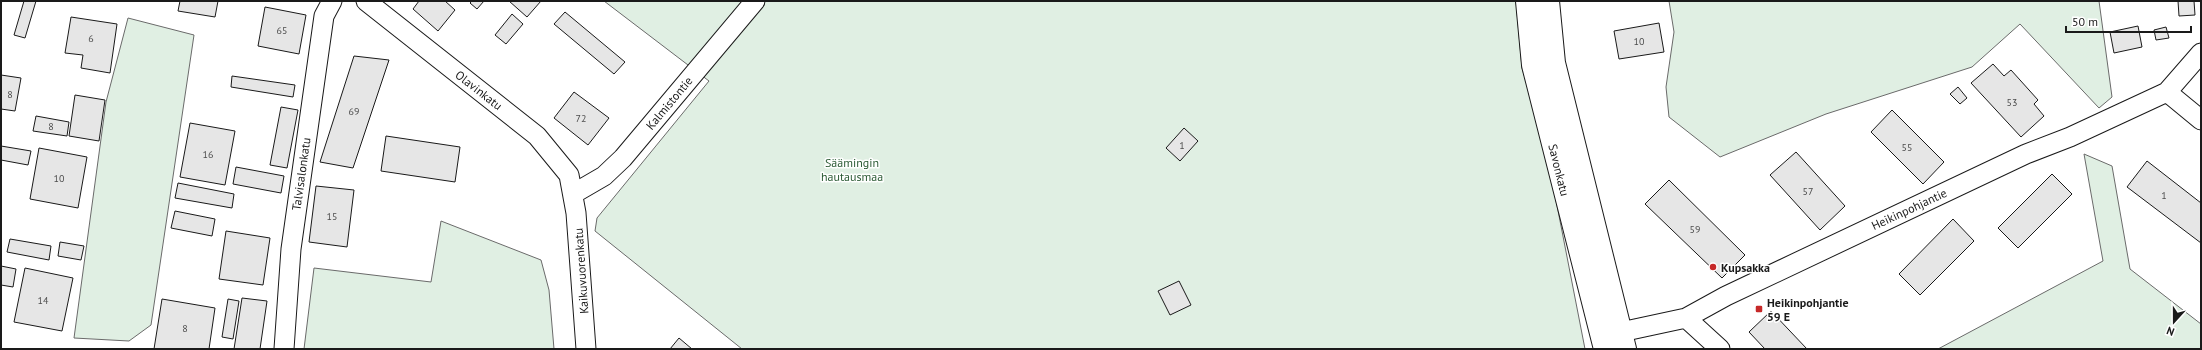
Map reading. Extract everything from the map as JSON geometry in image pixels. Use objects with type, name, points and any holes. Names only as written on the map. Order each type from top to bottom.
[{"type":"main road","name":"Savonkatu","points":[[1527,1],[1533,65],[1613,341]]},
{"type":"main road","name":"Savonkatu","points":[[1548,1],[1554,63],[1613,341]]},
{"type":"street","name":"Talvisalonkatu","points":[[284,349],[290,249],[324,16],[332,1]]},
{"type":"street","name":"Olavinkatu","points":[[366,1],[537,136],[569,175],[573,194]]},
{"type":"street","name":"Kalmistontie","points":[[573,194],[604,176],[623,158],[755,1]]},
{"type":"street","name":"Heikinpohjantie","points":[[1613,341],[1662,322],[1686,318],[1726,296],[2026,154],[2070,137],[2167,92],[2201,53]]},
{"type":"street","points":[[2167,92],[2201,120]]},
{"type":"street","name":"Kaikuvuorenkatu","points":[[573,194],[586,349]]},
{"type":"street","points":[[1686,318],[1720,349]]},
{"type":"green space","name":"Säämingin hautausmaa","points":[[604,1],[1516,1],[1522,68],[1546,149],[1585,349],[742,349],[595,231],[597,218],[709,81]]},
{"type":"green space","points":[[1669,1],[2099,1],[2112,97],[2099,108],[2020,24],[1972,67],[1826,114],[1720,157],[1669,117],[1666,87],[1674,32]]},
{"type":"green space","points":[[128,18],[194,35],[151,325],[129,341],[74,338],[106,102]]},
{"type":"green space","points":[[2084,154],[2112,166],[2130,269],[2201,324],[2201,349],[1938,349],[2103,261]]},
{"type":"green space","points":[[441,221],[541,260],[549,290],[554,349],[304,349],[314,268],[431,282]]},
{"type":"building","points":[[24,1],[36,1],[25,38],[14,35]]},
{"type":"building","points":[[180,1],[218,1],[215,17],[178,11]]},
{"type":"building","points":[[419,1],[445,1],[455,10],[438,31],[413,9]]},
{"type":"building","points":[[472,1],[484,1],[477,9],[470,3]]},
{"type":"building","points":[[509,1],[541,1],[527,17]]},
{"type":"building","points":[[2178,1],[2194,1],[2195,15],[2179,16]]},
{"type":"building","points":[[265,7],[306,15],[299,54],[258,46]]},
{"type":"building","points":[[565,12],[625,62],[614,74],[554,24]]},
{"type":"building","points":[[512,14],[523,24],[506,44],[495,35]]},
{"type":"building","points":[[71,17],[117,24],[110,73],[81,68],[83,55],[65,53]]},
{"type":"building","points":[[1659,23],[1664,52],[1619,59],[1614,31]]},
{"type":"building","points":[[2138,26],[2142,47],[2114,53],[2110,32]]},
{"type":"building","points":[[2166,27],[2169,38],[2156,40],[2154,30]]},
{"type":"building","points":[[354,56],[389,60],[353,168],[320,162]]},
{"type":"building","points":[[1993,64],[2004,76],[2011,70],[2038,100],[2034,104],[2044,116],[2021,137],[1971,83]]},
{"type":"building","points":[[1,75],[21,78],[15,111],[1,109]]},
{"type":"building","points":[[232,76],[295,85],[293,97],[231,87]]},
{"type":"building","points":[[1958,87],[1967,98],[1960,104],[1950,94]]},
{"type":"building","points":[[574,92],[609,118],[588,145],[554,118]]},
{"type":"building","points":[[75,95],[105,100],[99,141],[69,136]]},
{"type":"building","points":[[281,107],[298,110],[287,168],[270,165]]},
{"type":"building","points":[[1892,110],[1944,162],[1923,184],[1871,132]]},
{"type":"building","points":[[36,116],[69,122],[67,136],[33,131]]},
{"type":"building","points":[[190,123],[235,131],[225,185],[180,177]]},
{"type":"building","points":[[1184,128],[1198,141],[1180,161],[1166,148]]},
{"type":"building","points":[[386,136],[460,147],[455,182],[381,171]]},
{"type":"building","points":[[1,146],[31,151],[28,165],[1,160]]},
{"type":"building","points":[[39,148],[87,157],[78,208],[30,199]]},
{"type":"building","points":[[1796,152],[1845,206],[1820,230],[1770,175]]},
{"type":"building","points":[[2147,161],[2201,203],[2201,243],[2127,187]]},
{"type":"building","points":[[236,167],[284,176],[281,193],[233,184]]},
{"type":"building","points":[[2052,174],[2072,194],[2018,248],[1998,228]]},
{"type":"building","points":[[1669,180],[1745,255],[1722,278],[1645,204]]},
{"type":"building","points":[[178,183],[234,194],[232,208],[175,198]]},
{"type":"building","points":[[316,186],[354,190],[347,247],[309,242]]},
{"type":"building","points":[[175,211],[215,219],[212,236],[171,228]]},
{"type":"building","points":[[1953,219],[1974,241],[1920,295],[1899,274]]},
{"type":"building","points":[[226,231],[270,238],[263,285],[219,279]]},
{"type":"building","points":[[10,239],[51,246],[49,260],[7,252]]},
{"type":"building","points":[[60,242],[84,246],[81,260],[58,256]]},
{"type":"building","points":[[1,266],[16,269],[13,287],[1,285]]},
{"type":"building","points":[[25,268],[73,278],[62,331],[14,322]]},
{"type":"building","points":[[1179,281],[1191,305],[1170,315],[1158,291]]},
{"type":"building","points":[[242,298],[267,301],[260,349],[234,349]]},
{"type":"building","points":[[162,299],[215,308],[209,349],[154,349]]},
{"type":"building","points":[[228,299],[239,301],[233,339],[222,337]]},
{"type":"building","points":[[1771,311],[1807,349],[1765,349],[1749,332]]},
{"type":"building","points":[[679,338],[692,349],[670,349]]},
{"type":"place","name":"Kupsakka","points":[[1713,267]]},
{"type":"place","name":"Heikinpohjantie 59 E","points":[[1759,309]]}]
